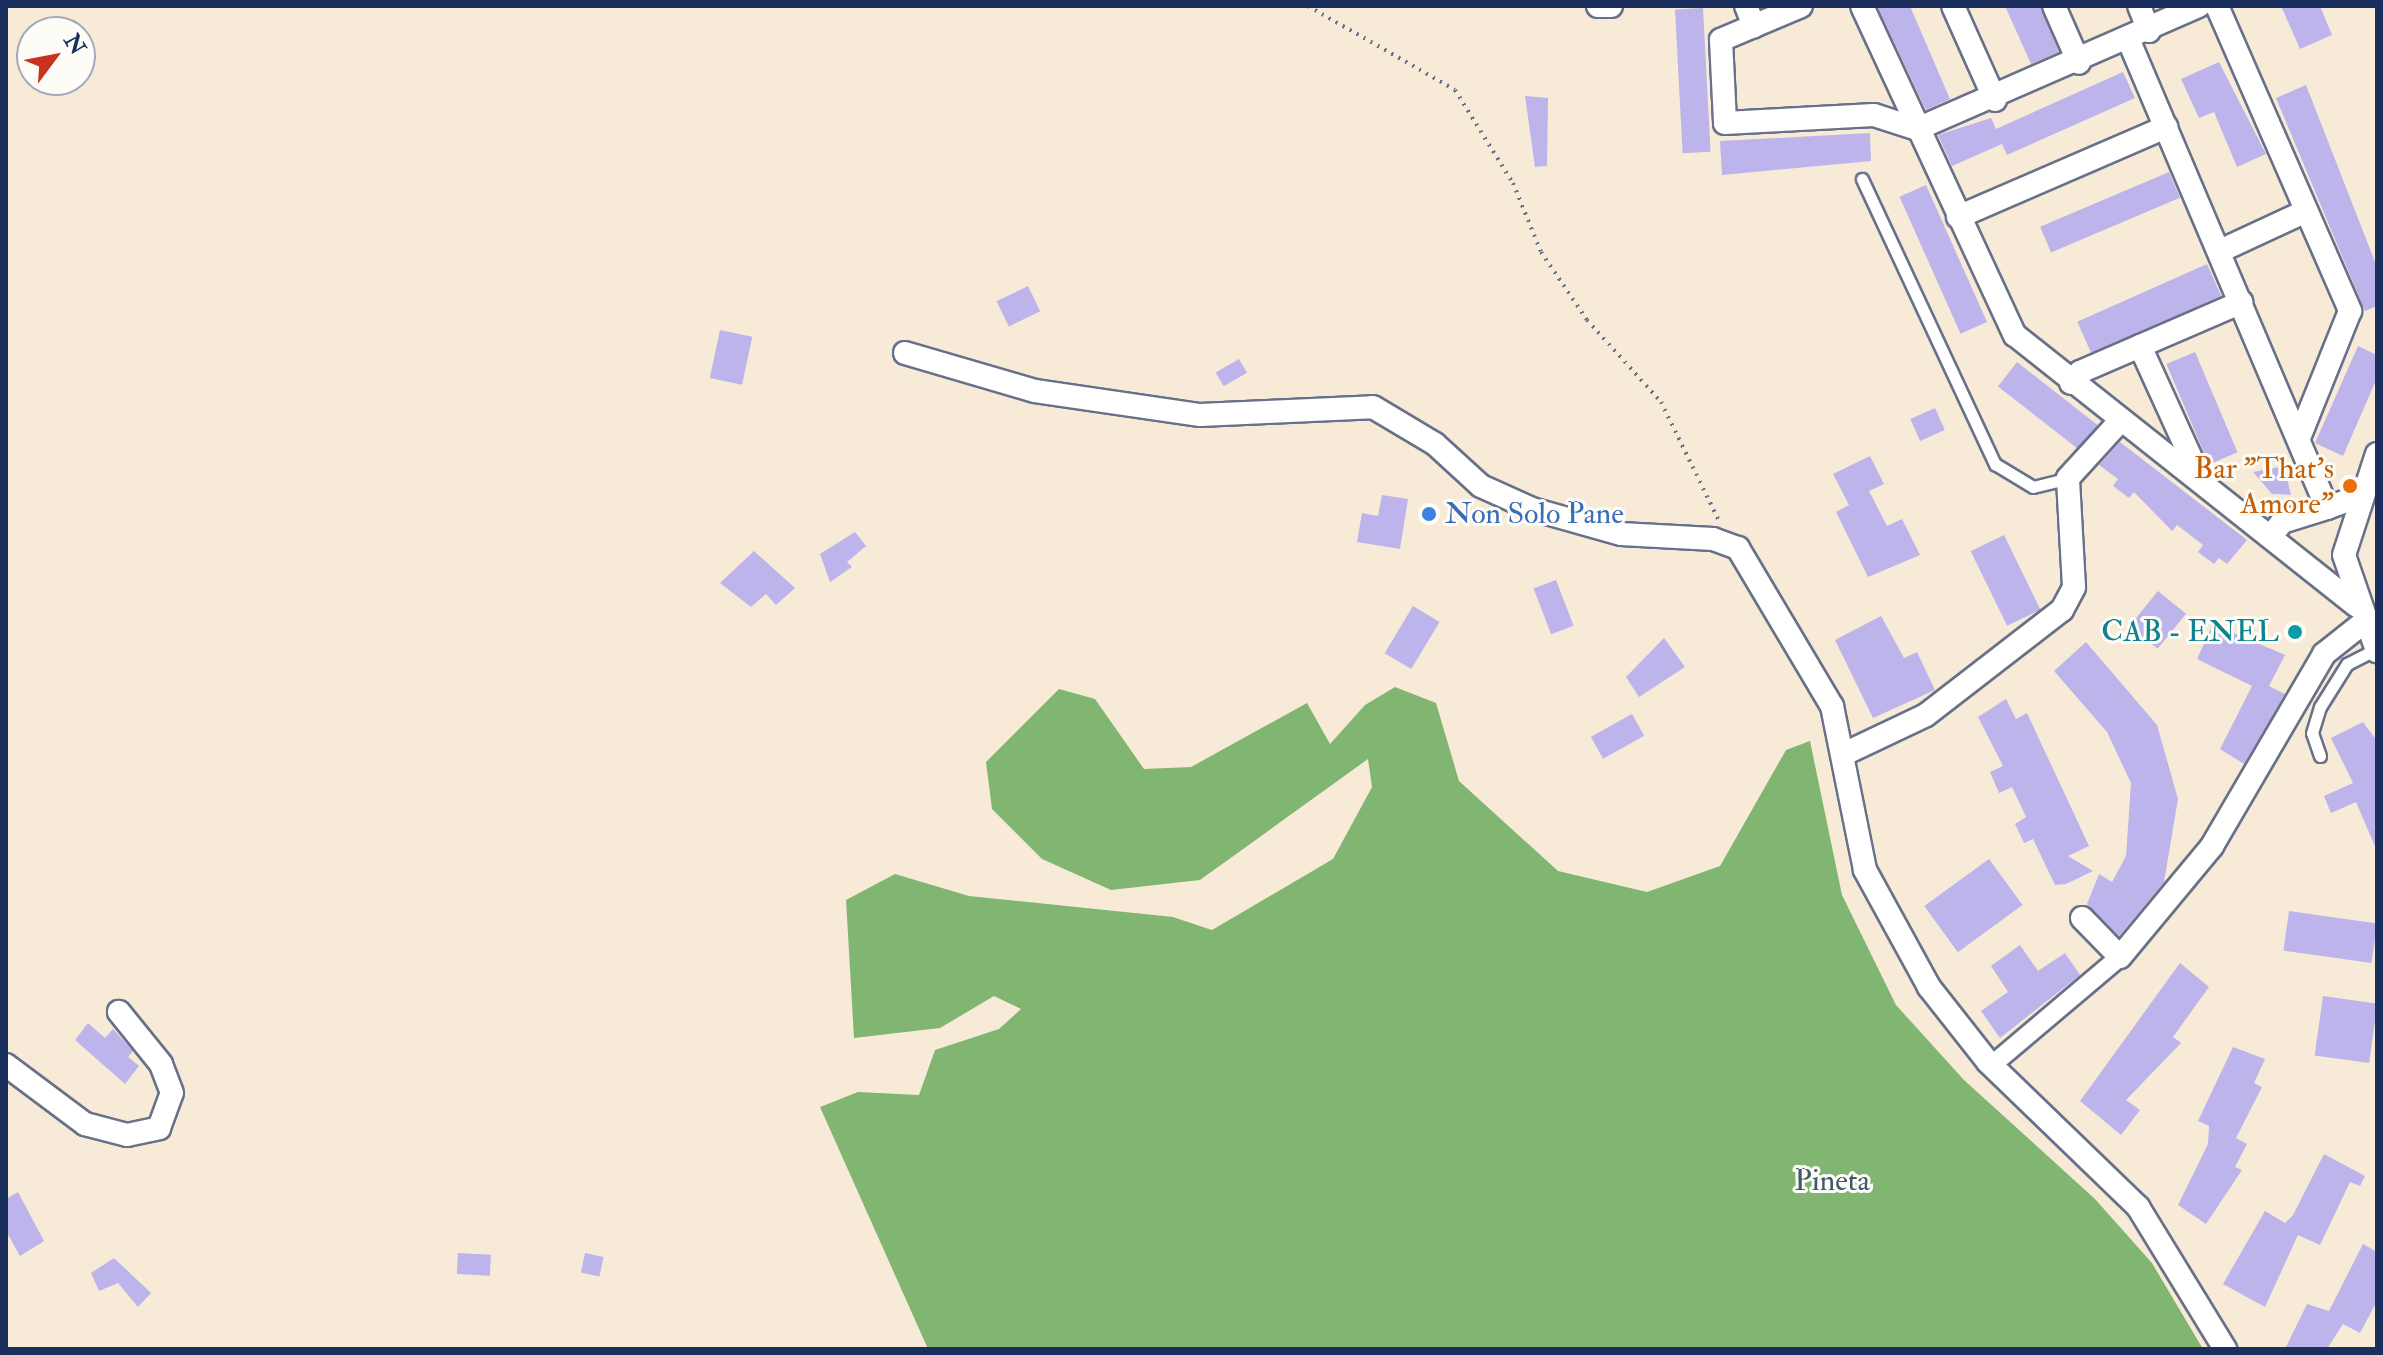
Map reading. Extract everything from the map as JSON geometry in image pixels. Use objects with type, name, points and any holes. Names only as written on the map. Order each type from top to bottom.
[{"type":"street","points":[[1598,6],[1611,6]]},
{"type":"street","points":[[1801,6],[1750,16],[1721,40],[1725,123],[1874,115],[1917,129],[1995,100],[2199,6]]},
{"type":"street","points":[[1862,6],[2015,335],[2071,383],[2270,537],[2360,614]]},
{"type":"street","points":[[1953,6],[1995,100]]},
{"type":"street","points":[[2054,6],[2079,63]]},
{"type":"street","points":[[2139,6],[2139,36],[2166,127],[2327,508]]},
{"type":"street","points":[[2217,6],[2350,311],[2299,438]]},
{"type":"street","points":[[1958,217],[2166,127]]},
{"type":"street","points":[[2220,251],[2306,211]]},
{"type":"street","points":[[2071,383],[2140,346],[2242,302]]},
{"type":"street","points":[[2140,346],[2204,488]]},
{"type":"street","points":[[905,353],[1035,391],[1200,415],[1373,407],[1435,444],[1481,486],[1532,509],[1621,534],[1713,539],[1738,548],[1821,681],[1844,754],[1865,870],[1881,907],[1951,1022],[2138,1207],[2225,1349]]},
{"type":"street","points":[[1844,754],[1926,715],[2062,610],[2074,587],[2068,478],[2120,421]]},
{"type":"street","points":[[2376,650],[2360,614],[2344,555],[2358,497],[2377,454]]},
{"type":"street","points":[[2270,537],[2282,522],[2358,497]]},
{"type":"street","points":[[1992,1065],[2120,957],[2228,824],[2324,654],[2360,614]]},
{"type":"street","points":[[2082,918],[2120,957]]},
{"type":"street","points":[[6,1065],[85,1124],[127,1135],[159,1128],[172,1093],[161,1064],[119,1012]]},
{"type":"lane","points":[[1862,179],[1995,464],[2033,487],[2068,478]]},
{"type":"lane","points":[[2320,756],[2312,733],[2320,707],[2347,664],[2376,650]]},
{"type":"path","points":[[1308,6],[1455,90],[1513,183],[1541,252],[1587,320],[1661,402],[1697,483],[1738,548]]},
{"type":"green space","name":"Pineta","points":[[1395,687],[1436,703],[1459,781],[1558,871],[1647,892],[1720,866],[1786,750],[1810,741],[1842,895],[1896,1005],[1964,1080],[2095,1199],[2152,1263],[2203,1349],[928,1349],[820,1107],[858,1092],[919,1095],[935,1050],[999,1029],[1021,1009],[994,996],[940,1028],[854,1038],[846,900],[895,874],[969,896],[1173,917],[1212,930],[1333,859],[1372,787],[1368,759],[1200,880],[1111,890],[1042,859],[992,809],[986,762],[1059,689],[1095,699],[1144,769],[1191,767],[1307,703],[1330,744],[1365,705]]},
{"type":"building","points":[[1877,6],[1910,6],[1950,99],[1926,110]]},
{"type":"building","points":[[2005,6],[2040,6],[2059,52],[2031,64]]},
{"type":"building","points":[[2281,6],[2320,6],[2332,35],[2300,49]]},
{"type":"building","points":[[1703,8],[1711,152],[1683,153],[1675,9]]},
{"type":"building","points":[[2219,62],[2266,154],[2237,167],[2214,112],[2199,118],[2181,79]]},
{"type":"building","points":[[2123,72],[2135,98],[2007,155],[2002,144],[1952,166],[1938,135],[1991,118],[1996,129]]},
{"type":"building","points":[[2306,85],[2377,267],[2377,306],[2365,311],[2276,98]]},
{"type":"building","points":[[1525,96],[1548,98],[1547,166],[1535,167]]},
{"type":"building","points":[[1870,133],[1871,161],[1722,175],[1720,141]]},
{"type":"building","points":[[2169,172],[2180,198],[2051,252],[2040,227]]},
{"type":"building","points":[[1926,185],[1987,322],[1961,334],[1900,197]]},
{"type":"building","points":[[2207,264],[2221,296],[2092,354],[2077,322]]},
{"type":"building","points":[[1028,286],[1040,311],[1009,327],[997,301]]},
{"type":"building","points":[[720,330],[752,337],[742,385],[710,378]]},
{"type":"building","points":[[2358,346],[2377,355],[2377,378],[2343,456],[2315,443]]},
{"type":"building","points":[[2195,352],[2238,452],[2209,464],[2166,364]]},
{"type":"building","points":[[1239,359],[1247,373],[1224,386],[1216,372]]},
{"type":"building","points":[[2017,362],[2098,425],[2079,450],[1998,386]]},
{"type":"building","points":[[1935,408],[1945,430],[1920,441],[1910,419]]},
{"type":"building","points":[[2120,442],[2247,540],[2227,564],[2219,558],[2214,564],[2198,552],[2203,545],[2177,525],[2172,531],[2134,492],[2129,498],[2113,486],[2118,479],[2099,465]]},
{"type":"building","points":[[1870,456],[1884,484],[1869,491],[1887,526],[1902,519],[1920,555],[1868,577],[1836,512],[1849,505],[1833,474]]},
{"type":"building","points":[[2284,466],[2291,495],[2272,494],[2253,472]]},
{"type":"building","points":[[1382,495],[1408,499],[1400,549],[1357,542],[1362,513],[1378,516]]},
{"type":"building","points":[[855,532],[866,546],[847,562],[852,567],[830,582],[820,554]]},
{"type":"building","points":[[2004,535],[2040,610],[2007,626],[1971,551]]},
{"type":"building","points":[[754,551],[795,588],[776,605],[766,594],[751,607],[720,583]]},
{"type":"building","points":[[1556,580],[1574,626],[1551,634],[1534,589]]},
{"type":"building","points":[[2158,591],[2186,614],[2158,649],[2130,626]]},
{"type":"building","points":[[1413,606],[1440,622],[1411,669],[1385,653]]},
{"type":"building","points":[[1881,616],[1904,658],[1917,652],[1935,690],[1873,718],[1835,640]]},
{"type":"building","points":[[2213,624],[2285,655],[2269,686],[2285,694],[2244,764],[2220,749],[2252,686],[2197,659]]},
{"type":"building","points":[[1664,638],[1685,667],[1639,697],[1626,677]]},
{"type":"building","points":[[2086,642],[2157,725],[2178,799],[2164,882],[2119,936],[2087,904],[2099,874],[2112,882],[2126,856],[2131,783],[2107,732],[2054,671]]},
{"type":"building","points":[[2006,699],[2016,719],[2027,713],[2089,846],[2068,856],[2093,871],[2066,884],[2055,885],[2033,839],[2024,843],[2015,824],[2026,817],[2012,787],[1999,793],[1990,772],[2003,766],[1978,717]]},
{"type":"building","points":[[1632,714],[1644,736],[1603,759],[1591,737]]},
{"type":"building","points":[[2363,722],[2377,741],[2377,851],[2356,802],[2331,813],[2324,796],[2353,783],[2331,738]]},
{"type":"building","points":[[1989,859],[2023,905],[1958,952],[1924,906]]},
{"type":"building","points":[[2289,911],[2377,923],[2372,963],[2283,951]]},
{"type":"building","points":[[2020,945],[2038,971],[2065,953],[2080,975],[2000,1038],[1981,1011],[2008,992],[1991,966]]},
{"type":"building","points":[[2180,963],[2209,987],[2173,1037],[2181,1043],[2126,1100],[2140,1110],[2121,1135],[2080,1101]]},
{"type":"building","points":[[2323,996],[2377,1004],[2369,1063],[2315,1055]]},
{"type":"building","points":[[88,1023],[105,1038],[113,1029],[133,1051],[128,1057],[139,1066],[125,1084],[75,1040]]},
{"type":"building","points":[[2233,1047],[2265,1059],[2254,1083],[2262,1087],[2236,1138],[2247,1144],[2235,1167],[2242,1170],[2206,1224],[2178,1205],[2208,1144],[2209,1126],[2198,1121]]},
{"type":"building","points":[[2324,1154],[2365,1176],[2360,1186],[2350,1182],[2320,1245],[2298,1235],[2265,1307],[2223,1284],[2265,1211],[2285,1223],[2293,1215]]},
{"type":"building","points":[[18,1192],[44,1241],[20,1256],[6,1231],[6,1199]]},
{"type":"building","points":[[2363,1244],[2377,1252],[2377,1301],[2360,1333],[2343,1324],[2327,1349],[2285,1349],[2307,1304],[2329,1311]]},
{"type":"building","points":[[458,1253],[491,1255],[490,1276],[457,1274]]},
{"type":"building","points":[[585,1253],[604,1257],[599,1277],[581,1273]]},
{"type":"building","points":[[114,1258],[151,1293],[138,1307],[118,1283],[99,1291],[91,1273]]},
{"type":"place","name":"Bar \"That's Amore\"","points":[[2350,486]]},
{"type":"place","name":"Non Solo Pane","points":[[1429,514]]},
{"type":"place","name":"CAB - ENEL","points":[[2295,632]]}]
